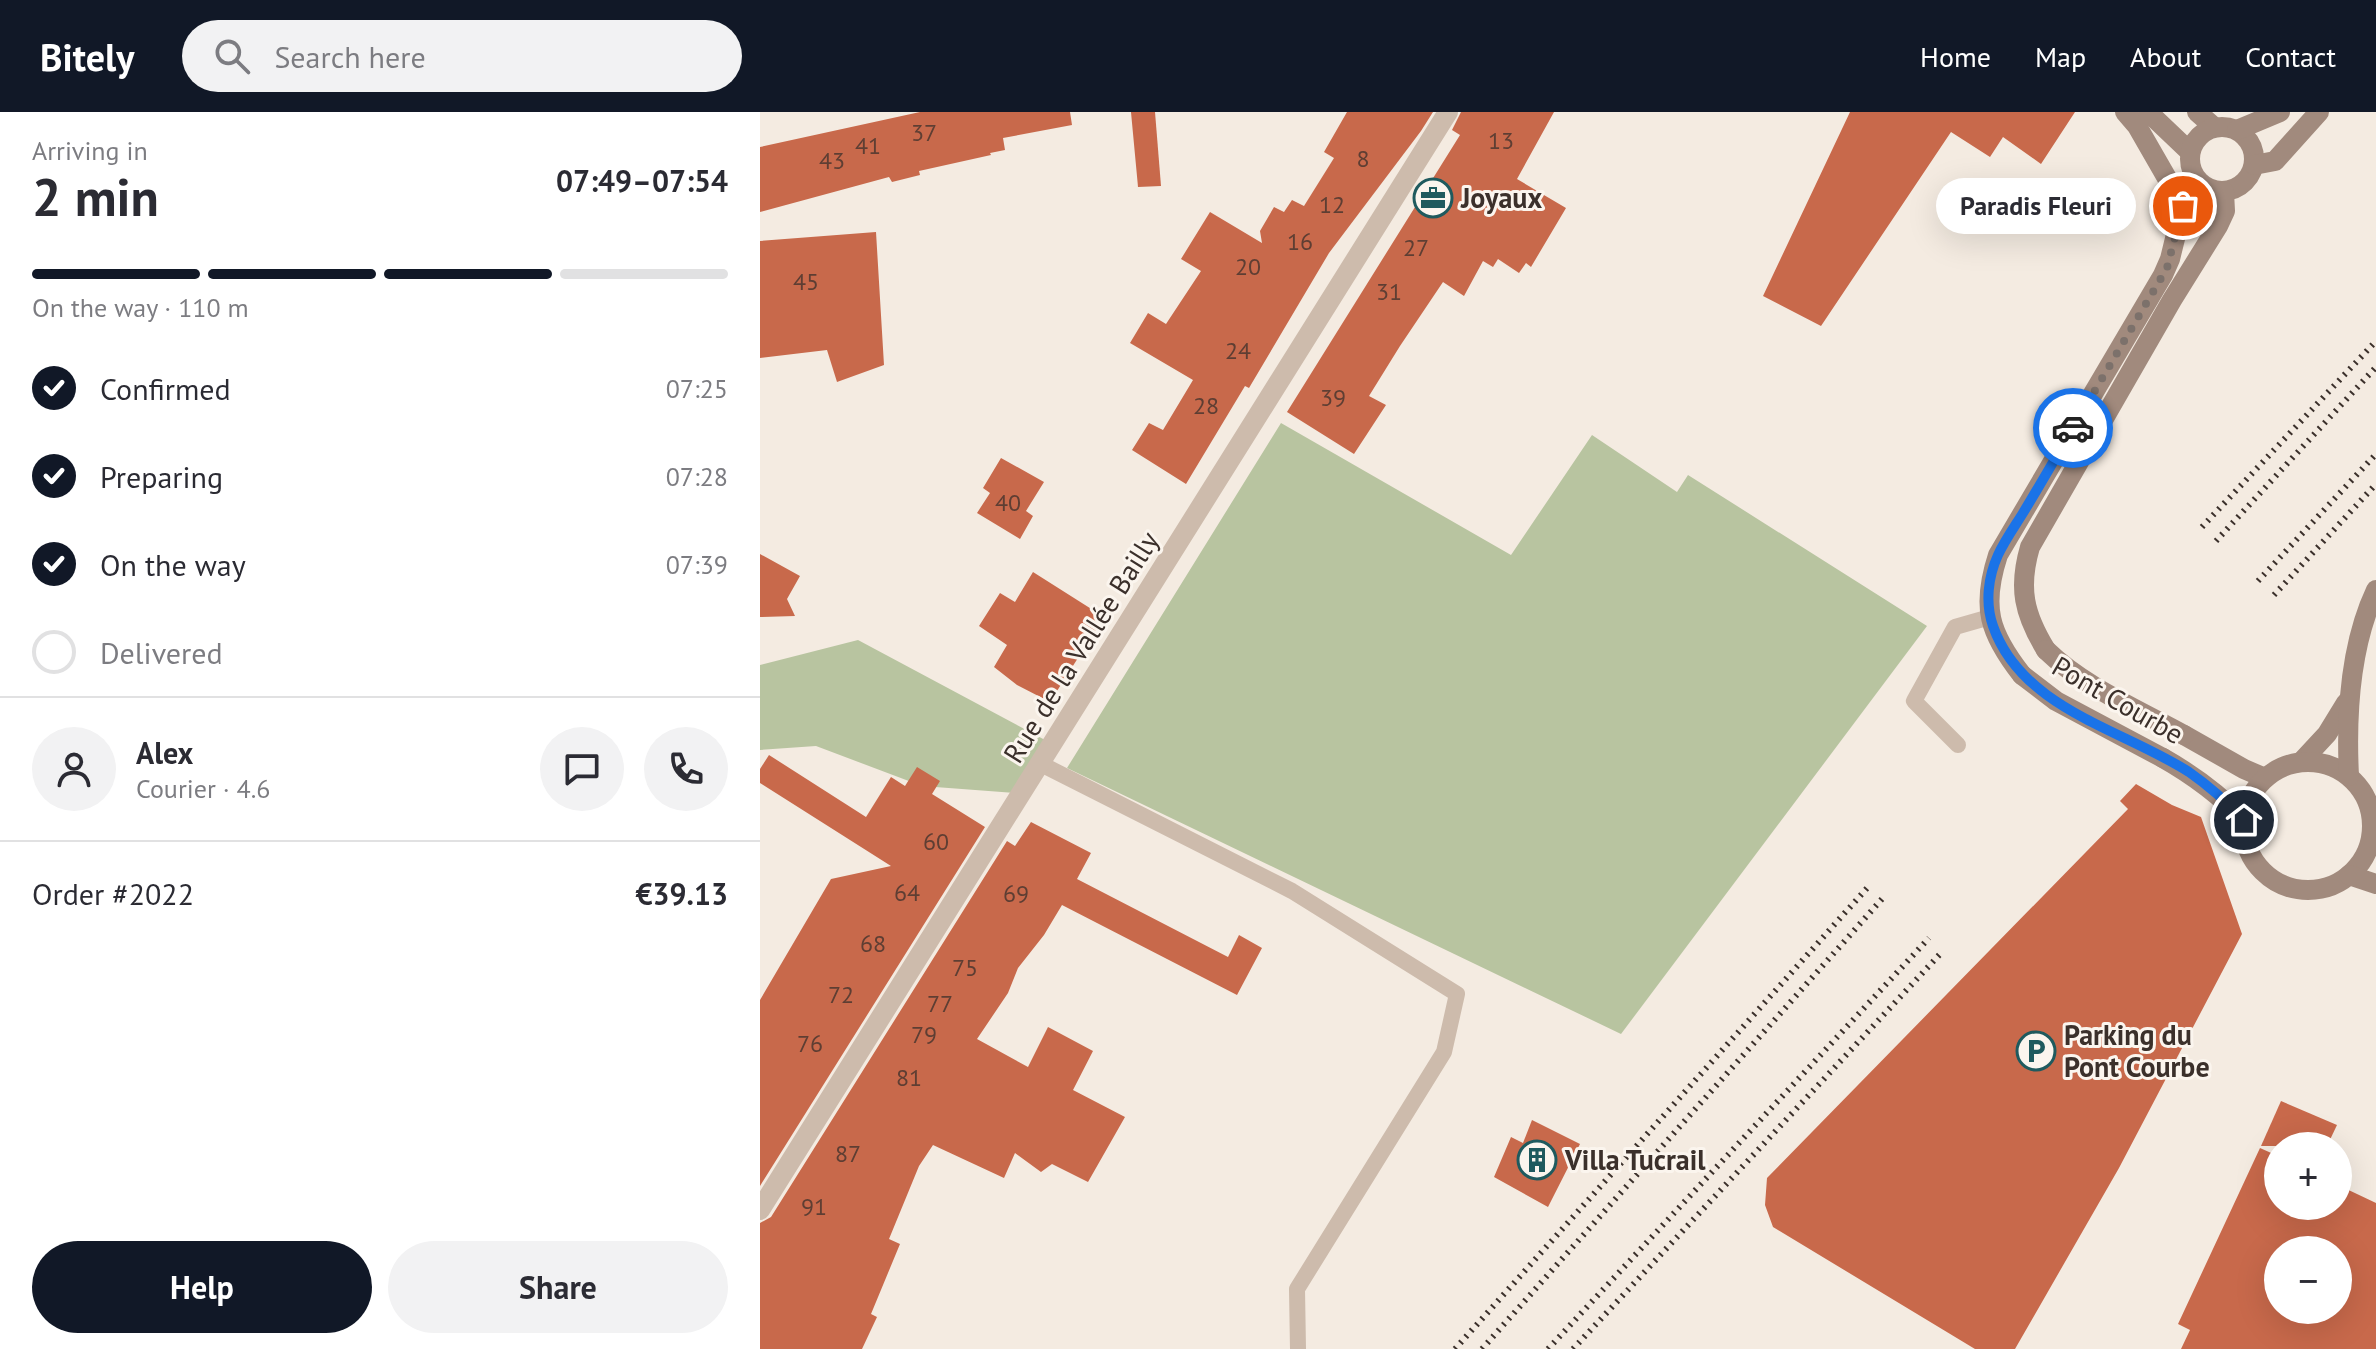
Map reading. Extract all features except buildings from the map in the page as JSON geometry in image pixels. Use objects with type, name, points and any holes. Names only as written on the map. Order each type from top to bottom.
[{"type":"main road","points":[[2125,112],[2137,126],[2183,206]]},
{"type":"main road","points":[[2148,112],[2190,152]]},
{"type":"main road","points":[[2197,112],[2214,127]]},
{"type":"main road","points":[[2237,130],[2280,112]]},
{"type":"main road","points":[[2254,165],[2275,161],[2319,112]]},
{"type":"main road","points":[[2225,126],[2237,130],[2251,144],[2254,165],[2249,178],[2238,187],[2224,192],[2200,184],[2190,166],[2194,141],[2202,132],[2214,127],[2225,126]]},
{"type":"main road","name":"Pont Courbe","points":[[2200,184],[2183,206],[2163,275],[1998,555],[1988,596],[1990,617],[1998,640],[2022,675],[2056,701],[2200,781],[2244,820]]},
{"type":"main road","name":"Pont Courbe","points":[[2224,192],[2225,211],[2218,226],[2030,547],[2023,569],[2026,609],[2034,630],[2046,650],[2062,665],[2265,778]]},
{"type":"main road","points":[[2349,776],[2348,700],[2363,626],[2376,590]]},
{"type":"main road","points":[[2301,762],[2327,734],[2348,700]]},
{"type":"main road","points":[[2301,762],[2324,763],[2349,776],[2360,787],[2369,805],[2373,848],[2349,875],[2319,889],[2289,887],[2260,868],[2250,853],[2244,820],[2255,790],[2265,778],[2282,767],[2301,762]]},
{"type":"main road","points":[[2349,875],[2376,884]]},
{"type":"street","name":"Rue de la Vallée Bailly","points":[[760,1210],[1448,112]]},
{"type":"lane","points":[[1958,745],[1914,701],[1955,627],[1990,617]]},
{"type":"lane","points":[[1041,764],[1292,891],[1457,994],[1444,1052],[1297,1289],[1298,1349]]},
{"type":"green space","points":[[1281,423],[1511,555],[1592,435],[1677,492],[1688,475],[1927,626],[1621,1034],[1067,768]]},
{"type":"green space","points":[[858,640],[1045,740],[1015,793],[922,786],[816,746],[760,750],[760,665]]},
{"type":"railway","points":[[2202,527],[2376,341]]},
{"type":"railway","points":[[2216,541],[2376,367]]},
{"type":"railway","points":[[2258,581],[2376,454]]},
{"type":"railway","points":[[2274,595],[2376,484]]},
{"type":"railway","points":[[1455,1349],[1868,887]]},
{"type":"railway","points":[[1482,1349],[1882,899]]},
{"type":"railway","points":[[1548,1349],[1929,938]]},
{"type":"railway","points":[[1573,1349],[1941,953]]},
{"type":"way so far","points":[[2073,428],[2167,268],[2183,206]]},
{"type":"place","name":"Joyaux","points":[[1433,198]]},
{"type":"place","name":"Paradis Fleuri","points":[[2183,206]]},
{"type":"place","name":"Parking du Pont Courbe","points":[[2036,1051]]},
{"type":"place","name":"Villa Tucrail","points":[[1537,1160]]},
{"type":"route","points":[[2073,428],[1998,555],[1988,596],[1990,617],[1998,640],[2009,659],[2035,686],[2056,701],[2188,772],[2225,800],[2244,820]]}]
